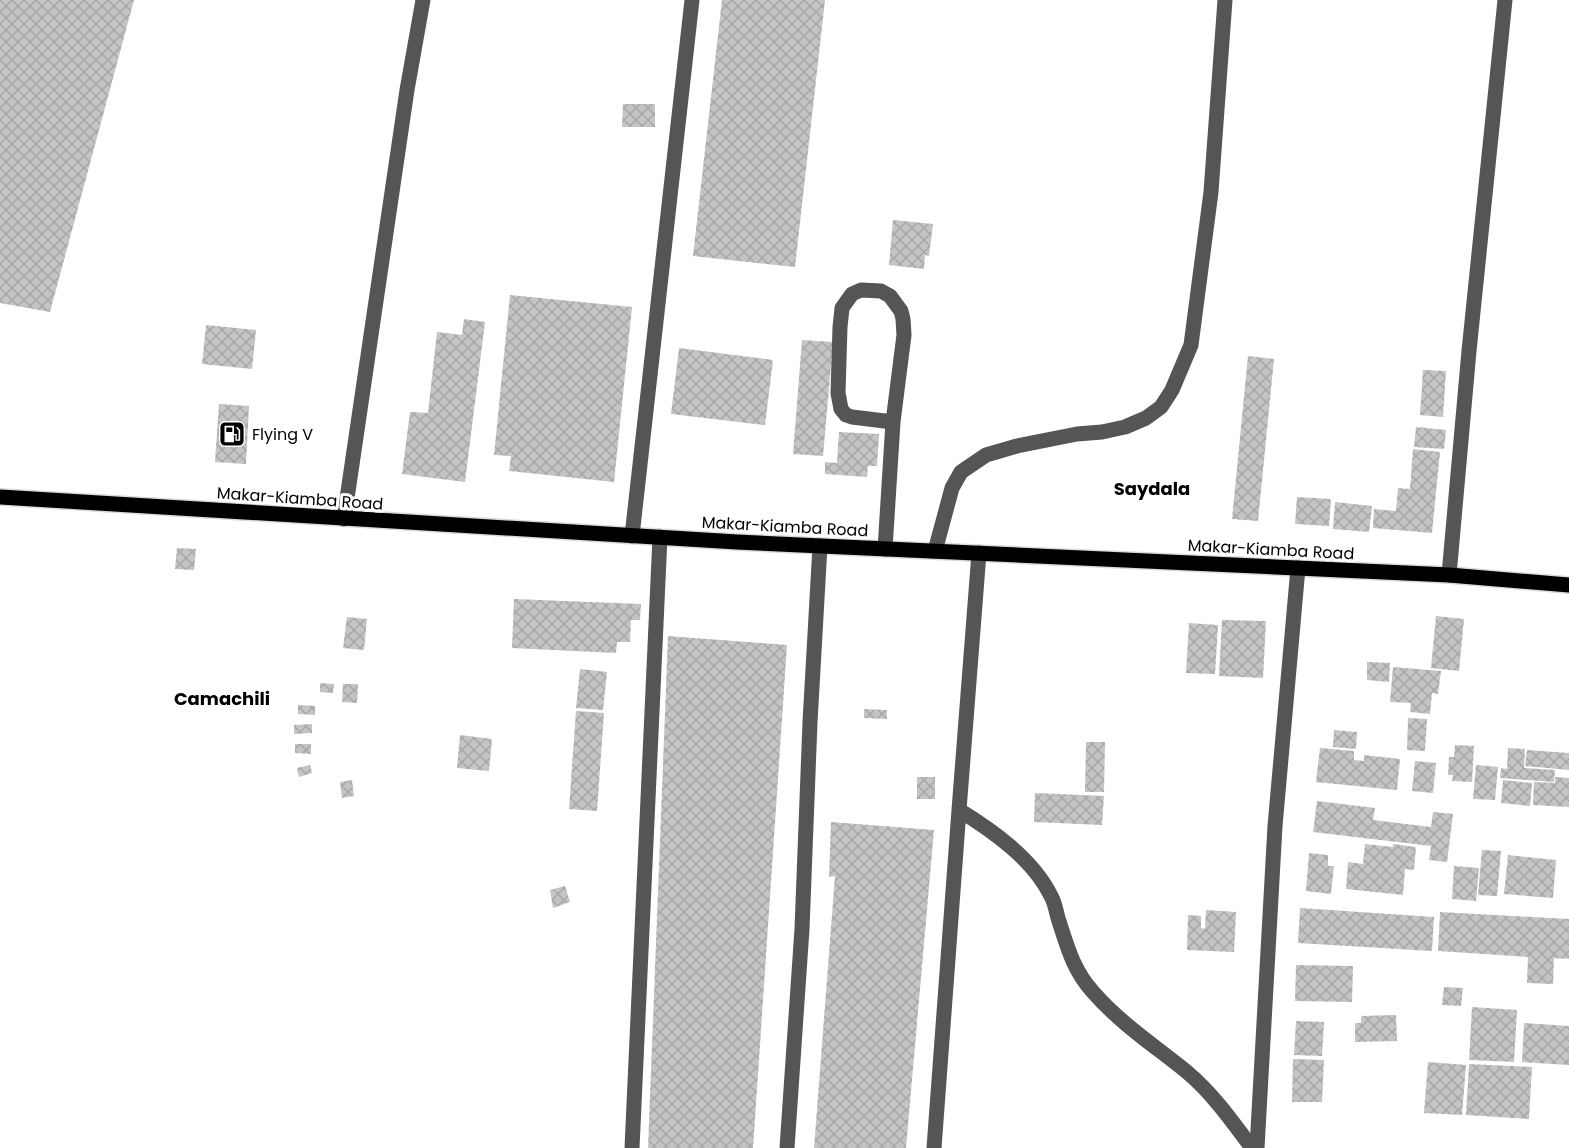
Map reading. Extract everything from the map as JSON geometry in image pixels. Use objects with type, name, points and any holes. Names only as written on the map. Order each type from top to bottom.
[{"type":"main road","name":"Makar-Kiamba Road","points":[[0,497],[632,536],[1449,575],[1569,585]]},
{"type":"street","points":[[344,519],[407,90],[423,0]]},
{"type":"street","points":[[632,536],[692,0]]},
{"type":"street","points":[[935,551],[952,488],[961,472],[969,466],[986,455],[1017,446],[1125,427],[1146,418],[1161,406],[1173,390],[1191,345],[1211,192],[1225,0]]},
{"type":"street","points":[[1449,575],[1469,351],[1505,0]]},
{"type":"street","points":[[885,549],[893,422],[904,334],[903,319],[901,311],[890,296],[881,291],[861,290],[852,294],[842,308],[838,393],[841,409],[846,415],[852,417],[893,422]]},
{"type":"street","points":[[632,1148],[660,537]]},
{"type":"street","points":[[787,1148],[802,929],[820,546]]},
{"type":"street","points":[[934,1148],[958,810],[980,553]]},
{"type":"street","points":[[1255,1148],[1275,826],[1298,568]]},
{"type":"street","points":[[958,810],[1015,850],[1036,873],[1052,897],[1075,968],[1093,992],[1131,1028],[1188,1073],[1216,1100],[1255,1148]]},
{"type":"building","points":[[0,0],[134,0],[50,312],[0,303]]},
{"type":"building","points":[[722,0],[825,0],[795,267],[693,256]]},
{"type":"building","points":[[623,104],[655,104],[655,127],[622,127]]},
{"type":"building","points":[[893,220],[933,224],[929,256],[925,255],[924,269],[889,265]]},
{"type":"building","points":[[510,295],[632,307],[614,482],[509,471],[511,456],[494,455]]},
{"type":"building","points":[[464,319],[485,322],[465,482],[402,474],[410,412],[428,413],[437,332],[462,335]]},
{"type":"building","points":[[206,325],[256,330],[252,369],[202,364]]},
{"type":"building","points":[[802,340],[833,342],[823,456],[793,454]]},
{"type":"building","points":[[679,348],[773,360],[765,425],[671,414]]},
{"type":"building","points":[[1248,356],[1274,359],[1258,521],[1232,519]]},
{"type":"building","points":[[1423,370],[1446,371],[1443,417],[1420,415]]},
{"type":"building","name":"Flying V","points":[[219,404],[249,406],[246,464],[215,462]]},
{"type":"building","points":[[1416,427],[1446,430],[1444,449],[1414,447]]},
{"type":"building","points":[[839,432],[879,434],[877,466],[868,466],[867,477],[825,474],[825,462],[837,463]]},
{"type":"building","points":[[1413,449],[1440,452],[1432,533],[1373,528],[1374,509],[1396,511],[1398,488],[1410,489]]},
{"type":"building","points":[[1297,497],[1331,499],[1329,526],[1295,524]]},
{"type":"building","points":[[1335,502],[1372,506],[1369,532],[1333,529]]},
{"type":"building","points":[[177,548],[196,549],[194,570],[175,569]]},
{"type":"building","points":[[514,599],[641,604],[640,620],[631,620],[630,642],[617,642],[616,653],[512,648]]},
{"type":"building","points":[[1436,616],[1464,619],[1459,671],[1431,668]]},
{"type":"building","points":[[347,617],[367,619],[364,650],[343,648]]},
{"type":"building","points":[[1222,620],[1266,621],[1263,678],[1219,676]]},
{"type":"building","points":[[1189,623],[1218,625],[1215,674],[1186,673]]},
{"type":"building","points":[[668,636],[787,645],[753,1148],[648,1148]]},
{"type":"building","points":[[1367,662],[1390,663],[1389,682],[1367,680]]},
{"type":"building","points":[[1393,667],[1441,671],[1438,694],[1432,693],[1430,714],[1410,712],[1411,703],[1390,702]]},
{"type":"building","points":[[580,669],[607,672],[603,710],[576,708]]},
{"type":"building","points":[[320,683],[334,684],[333,693],[320,692]]},
{"type":"building","points":[[343,684],[358,684],[357,703],[342,702]]},
{"type":"building","points":[[298,705],[315,706],[315,715],[298,714]]},
{"type":"building","points":[[864,709],[887,710],[887,719],[864,718]]},
{"type":"building","points":[[576,711],[604,713],[597,811],[569,809]]},
{"type":"building","points":[[1408,718],[1427,719],[1425,751],[1407,750]]},
{"type":"building","points":[[312,724],[312,733],[294,734],[294,725]]},
{"type":"building","points":[[1334,730],[1357,732],[1356,749],[1333,747]]},
{"type":"building","points":[[460,735],[492,739],[489,771],[457,768]]},
{"type":"building","points":[[1086,742],[1105,742],[1104,792],[1085,792]]},
{"type":"building","points":[[295,744],[311,744],[311,754],[295,753]]},
{"type":"building","points":[[1455,745],[1474,746],[1472,782],[1452,781],[1453,775],[1448,775],[1449,757],[1454,757]]},
{"type":"building","points":[[1320,748],[1354,751],[1354,760],[1364,761],[1364,755],[1400,759],[1397,790],[1316,782]]},
{"type":"building","points":[[1508,748],[1525,749],[1524,768],[1555,770],[1554,782],[1500,778],[1501,768],[1507,769]]},
{"type":"building","points":[[1527,750],[1569,753],[1569,770],[1525,766]]},
{"type":"building","points":[[1415,761],[1436,763],[1433,793],[1412,791]]},
{"type":"building","points":[[310,765],[312,773],[299,777],[297,768]]},
{"type":"building","points":[[1476,765],[1498,767],[1495,800],[1473,799]]},
{"type":"building","points":[[917,777],[935,777],[935,799],[917,799]]},
{"type":"building","points":[[1555,777],[1569,778],[1569,807],[1533,805],[1534,782],[1555,783]]},
{"type":"building","points":[[352,780],[354,796],[342,798],[340,782]]},
{"type":"building","points":[[1503,780],[1532,783],[1530,806],[1501,803]]},
{"type":"building","points":[[1035,793],[1104,796],[1102,825],[1034,822]]},
{"type":"building","points":[[1317,801],[1375,808],[1373,820],[1431,827],[1433,812],[1453,814],[1447,862],[1429,860],[1431,846],[1313,832]]},
{"type":"building","points":[[831,822],[934,830],[906,1148],[814,1148],[835,876],[829,877]]},
{"type":"building","points":[[1365,844],[1416,847],[1414,870],[1405,869],[1403,895],[1346,889],[1348,862],[1363,864]]},
{"type":"building","points":[[1482,850],[1501,851],[1497,896],[1478,895]]},
{"type":"building","points":[[1309,853],[1328,855],[1328,866],[1334,866],[1331,894],[1306,891]]},
{"type":"building","points":[[1508,855],[1556,860],[1553,898],[1504,894]]},
{"type":"building","points":[[1454,866],[1479,868],[1476,901],[1452,899]]},
{"type":"building","points":[[565,886],[570,902],[553,908],[550,890]]},
{"type":"building","points":[[1300,908],[1434,917],[1432,951],[1298,943]]},
{"type":"building","points":[[1206,910],[1236,912],[1234,952],[1187,950],[1188,915],[1201,916],[1201,928],[1205,929]]},
{"type":"building","points":[[1440,912],[1569,919],[1569,959],[1554,958],[1553,984],[1527,983],[1528,957],[1438,951]]},
{"type":"building","points":[[1296,965],[1353,966],[1352,1002],[1295,1001]]},
{"type":"building","points":[[1444,987],[1463,988],[1461,1006],[1442,1005]]},
{"type":"building","points":[[1472,1007],[1517,1010],[1514,1062],[1469,1060]]},
{"type":"building","points":[[1396,1015],[1397,1041],[1355,1042],[1355,1023],[1361,1023],[1361,1016]]},
{"type":"building","points":[[1296,1021],[1324,1022],[1322,1056],[1294,1055]]},
{"type":"building","points":[[1524,1023],[1569,1026],[1569,1065],[1522,1062]]},
{"type":"building","points":[[1293,1059],[1324,1060],[1322,1102],[1292,1102]]},
{"type":"building","points":[[1428,1062],[1466,1065],[1462,1115],[1424,1113]]},
{"type":"building","points":[[1469,1064],[1532,1067],[1529,1119],[1466,1115]]},
{"type":"place","name":"Flying V","points":[[232,434]]},
{"type":"district","name":"Saydala","points":[[1152,489]]},
{"type":"district","name":"Camachili","points":[[222,699]]}]
